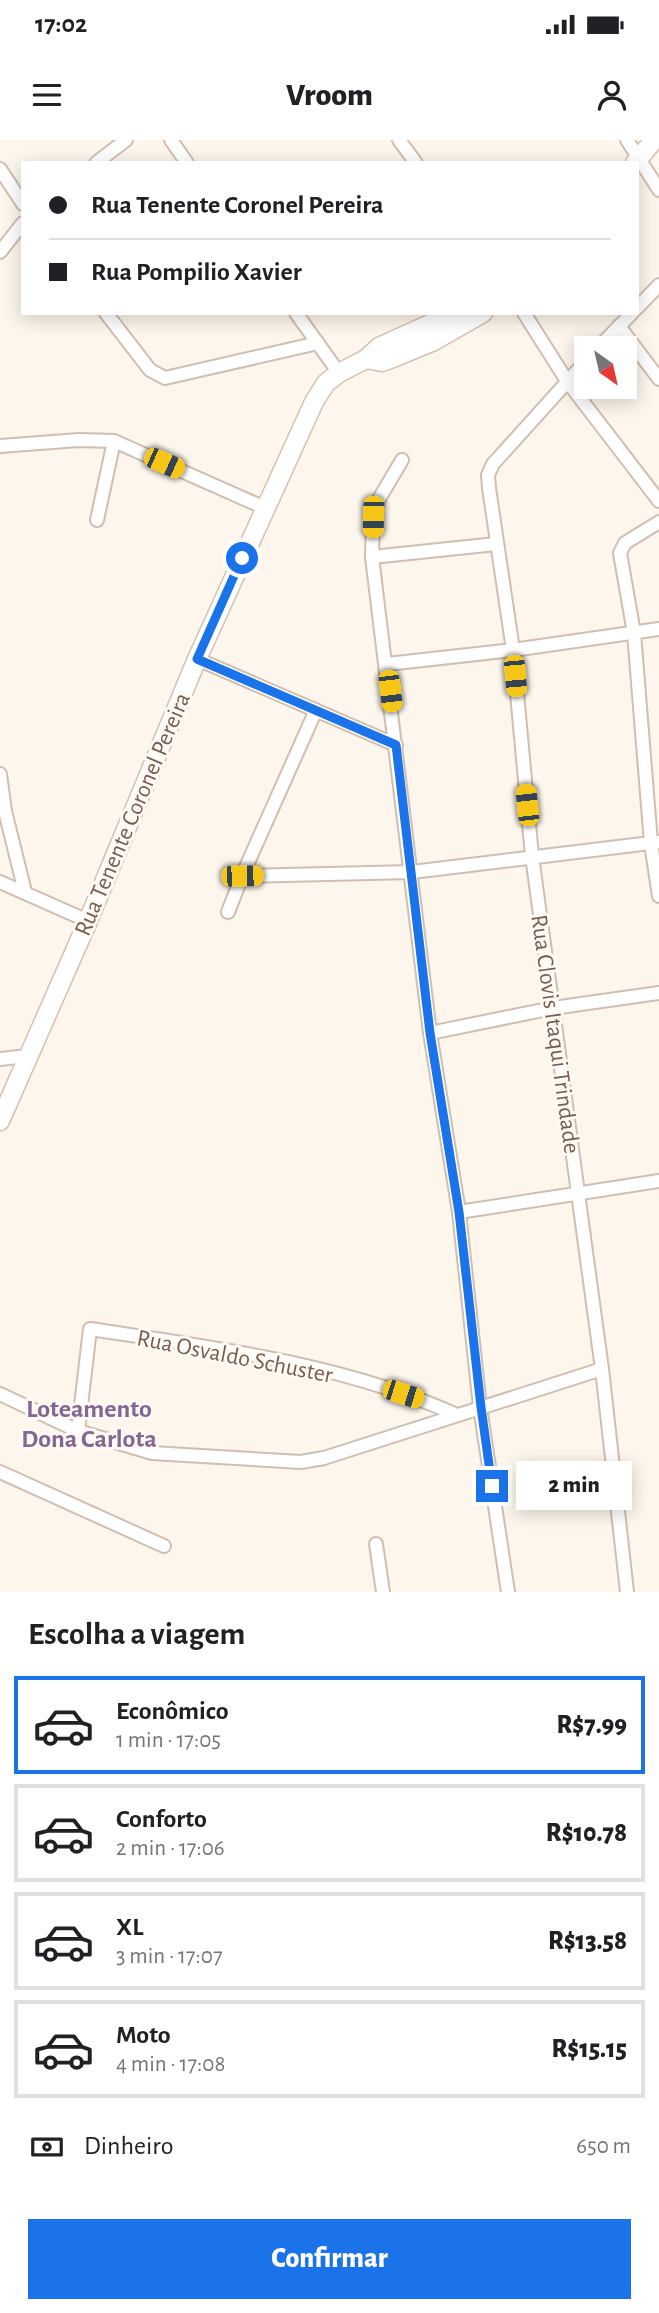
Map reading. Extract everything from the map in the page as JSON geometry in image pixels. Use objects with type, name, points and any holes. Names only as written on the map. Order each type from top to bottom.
[{"type":"main road","points":[[637,160],[653,141]]},
{"type":"main road","points":[[339,373],[366,359],[379,347],[450,315]]},
{"type":"main road","points":[[366,359],[382,362],[393,358],[434,341],[480,315]]},
{"type":"main road","name":"Rua Tenente Coronel Pereira","points":[[0,1121],[88,921],[197,659],[265,508],[314,401],[326,383],[339,373]]},
{"type":"street","points":[[99,161],[126,140]]},
{"type":"street","points":[[171,140],[186,161]]},
{"type":"street","points":[[399,140],[415,161]]},
{"type":"street","points":[[627,140],[637,160]]},
{"type":"street","points":[[639,163],[659,190]]},
{"type":"street","points":[[0,169],[21,201]]},
{"type":"street","points":[[0,252],[21,226]]},
{"type":"street","points":[[639,306],[659,285]]},
{"type":"street","points":[[108,315],[150,370],[165,377],[318,343]]},
{"type":"street","points":[[297,315],[339,373]]},
{"type":"street","points":[[525,315],[567,381],[659,501]]},
{"type":"street","points":[[610,336],[630,315]]},
{"type":"street","points":[[620,326],[659,379]]},
{"type":"street","points":[[567,381],[574,373]]},
{"type":"street","name":"Rua Clovis Itaqui Trindade","points":[[567,381],[493,464],[488,475],[513,650],[532,856],[602,1369],[628,1592]]},
{"type":"street","points":[[0,446],[79,440],[114,441],[265,508]]},
{"type":"street","points":[[97,520],[114,441]]},
{"type":"street","points":[[402,460],[379,499],[373,517],[372,557],[430,1033],[459,1212],[481,1407],[508,1592]]},
{"type":"street","points":[[659,522],[625,543],[620,554],[634,634],[659,896]]},
{"type":"street","points":[[372,557],[496,544]]},
{"type":"street","points":[[387,664],[513,650],[659,629]]},
{"type":"street","points":[[197,659],[396,745]]},
{"type":"street","points":[[228,912],[316,710]]},
{"type":"street","points":[[0,774],[3,811],[25,892]]},
{"type":"street","points":[[242,876],[412,872],[655,843]]},
{"type":"street","points":[[0,883],[88,921]]},
{"type":"street","points":[[430,1033],[553,1008],[659,993]]},
{"type":"street","points":[[0,1059],[27,1056]]},
{"type":"street","points":[[459,1212],[659,1181]]},
{"type":"street","name":"Rua Osvaldo Schuster","points":[[78,1431],[90,1329],[291,1361],[403,1394],[457,1415]]},
{"type":"street","points":[[0,1394],[78,1431],[152,1453],[301,1462],[324,1458],[602,1369]]},
{"type":"street","points":[[0,1472],[164,1546]]},
{"type":"street","points":[[376,1544],[383,1592]]},
{"type":"district","name":"Loteamento Dona Carlota","points":[[89,1423]]},
{"type":"route","points":[[242,558],[197,659],[396,745],[430,1033],[459,1212],[492,1486]]}]
